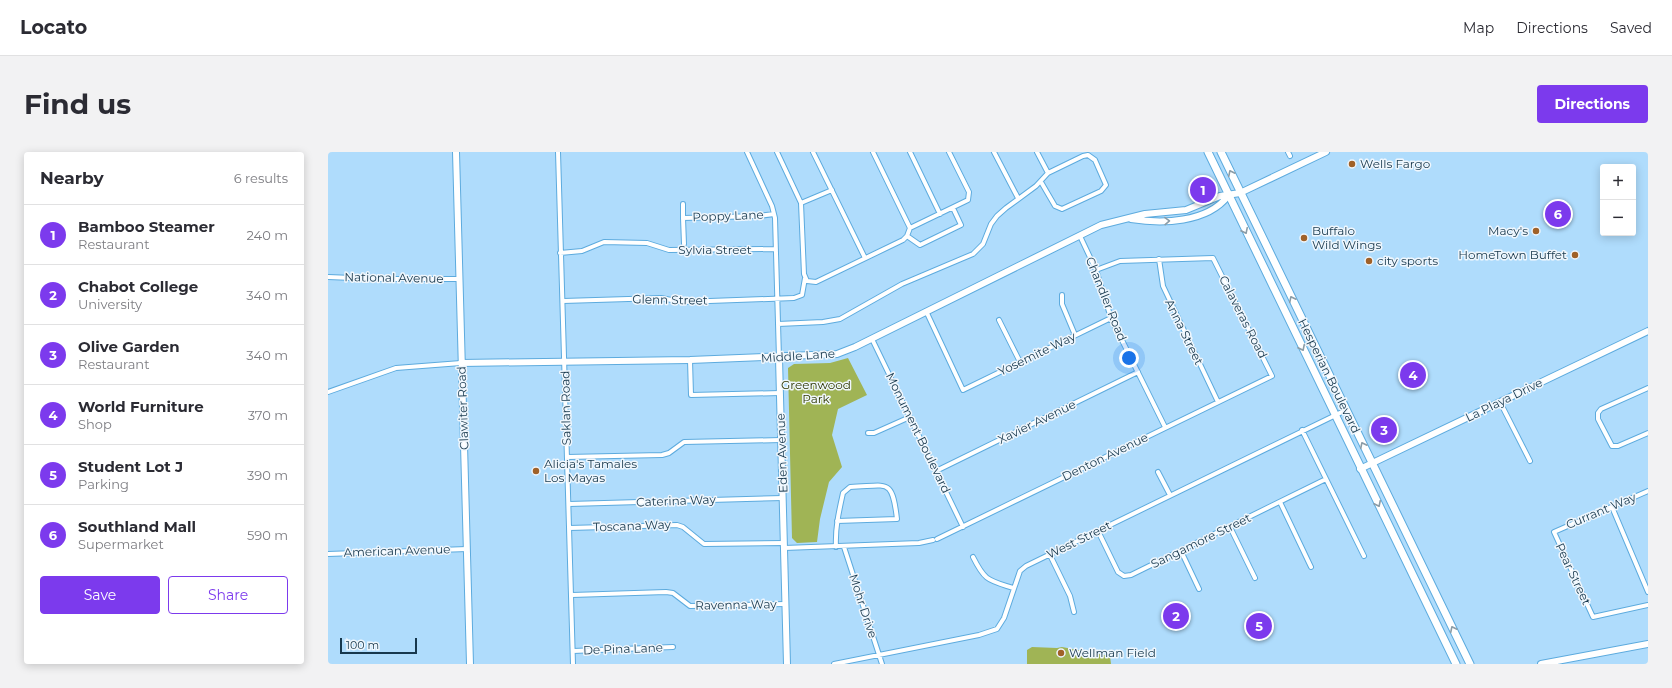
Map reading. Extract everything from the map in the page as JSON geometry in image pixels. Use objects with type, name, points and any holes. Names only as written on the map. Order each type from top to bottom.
[{"type":"main road","name":"Hesperian Boulevard","points":[[1208,152],[1360,469],[1456,664]]},
{"type":"main road","name":"Hesperian Boulevard","points":[[1221,152],[1470,664]]},
{"type":"street","name":"Clawiter Road","points":[[456,152],[470,664]]},
{"type":"street","name":"Saklan Road","points":[[558,152],[573,664]]},
{"type":"street","name":"Eden Avenue","points":[[747,152],[772,206],[774,214],[787,664]]},
{"type":"street","points":[[777,152],[801,203],[805,278],[810,282],[820,281],[865,258],[907,236],[910,228],[968,200],[969,195],[949,152]]},
{"type":"street","points":[[813,152],[865,258]]},
{"type":"street","points":[[873,152],[910,228]]},
{"type":"street","points":[[910,152],[940,214]]},
{"type":"street","points":[[994,152],[1018,198]]},
{"type":"street","points":[[1037,152],[1048,173]]},
{"type":"street","points":[[1228,196],[1240,193],[1326,152]]},
{"type":"street","points":[[778,324],[823,322],[840,319],[902,284],[973,254],[983,244],[991,224],[997,216],[1018,198],[1041,182],[1048,173],[1088,155],[1095,160],[1106,186],[1101,191],[1062,209],[1055,206],[1041,182]]},
{"type":"street","points":[[801,203],[832,190]]},
{"type":"street","name":"Middle Lane","points":[[461,363],[779,358],[837,354],[872,339],[926,311],[1113,221],[1145,214],[1186,210],[1220,196],[1228,196]]},
{"type":"street","name":"Middle Lane","points":[[1129,218],[1147,222],[1187,219],[1205,213],[1222,204],[1228,196]]},
{"type":"street","points":[[683,204],[683,218]]},
{"type":"street","points":[[907,236],[920,245],[961,225],[953,208]]},
{"type":"street","name":"Poppy Lane","points":[[684,244],[683,218],[759,216],[774,214]]},
{"type":"street","name":"Chandler Road","points":[[1080,236],[1096,270],[1112,318],[1165,427]]},
{"type":"street","name":"Sylvia Street","points":[[560,253],[582,251],[604,242],[647,243],[669,250],[776,249]]},
{"type":"street","name":"Calaveras Road","points":[[1159,259],[1213,258],[1272,376]]},
{"type":"street","points":[[1096,270],[1120,261],[1159,259]]},
{"type":"street","name":"Anna Street","points":[[1159,259],[1163,286],[1218,402]]},
{"type":"street","name":"National Avenue","points":[[328,277],[377,280],[460,279]]},
{"type":"street","name":"Glenn Street","points":[[563,301],[660,298],[682,302],[777,300],[794,298],[802,295],[805,278]]},
{"type":"street","points":[[1062,295],[1062,304],[1075,335]]},
{"type":"street","name":"Yosemite Way","points":[[926,311],[963,390],[1112,318]]},
{"type":"street","points":[[999,320],[1020,362]]},
{"type":"street","name":"La Playa Drive","points":[[1360,469],[1647,333]]},
{"type":"street","name":"Monument Boulevard","points":[[872,339],[963,527]]},
{"type":"street","points":[[690,360],[691,395],[780,393]]},
{"type":"street","points":[[328,392],[396,368],[461,363]]},
{"type":"street","name":"Xavier Avenue","points":[[936,472],[1138,372]]},
{"type":"street","name":"Denton Avenue","points":[[784,545],[844,547],[919,543],[935,539],[963,527],[1272,376]]},
{"type":"street","points":[[1648,388],[1601,409],[1598,413],[1598,419],[1612,446],[1618,446],[1648,433]]},
{"type":"street","points":[[1500,402],[1530,461]]},
{"type":"street","name":"West Street","points":[[834,664],[979,635],[997,628],[1004,618],[1020,571],[1026,566],[1302,430],[1346,410]]},
{"type":"street","points":[[868,433],[874,433],[910,416]]},
{"type":"street","points":[[1302,430],[1364,556]]},
{"type":"street","points":[[567,457],[662,455],[669,453],[684,442],[781,440]]},
{"type":"street","points":[[1158,472],[1170,495]]},
{"type":"street","name":"Sangamore Street","points":[[1098,531],[1118,572],[1124,576],[1131,575],[1326,480]]},
{"type":"street","points":[[836,547],[837,521],[844,492],[850,487],[885,486],[890,488],[893,493],[897,519],[837,521]]},
{"type":"street","name":"Currant Way","points":[[1554,532],[1648,491]]},
{"type":"street","name":"Caterina Way","points":[[569,504],[783,498]]},
{"type":"street","points":[[1280,502],[1310,567]]},
{"type":"street","points":[[1612,507],[1648,592]]},
{"type":"street","name":"Toscana Way","points":[[569,528],[677,525],[683,527],[704,544],[784,545]]},
{"type":"street","points":[[1230,527],[1255,578]]},
{"type":"street","name":"Pear Street","points":[[1554,532],[1593,617],[1648,605]]},
{"type":"street","name":"Mohr Drive","points":[[844,547],[882,664]]},
{"type":"street","name":"American Avenue","points":[[328,554],[467,549]]},
{"type":"street","points":[[1181,551],[1199,589]]},
{"type":"street","points":[[1050,554],[1070,596],[1074,612]]},
{"type":"street","points":[[973,557],[981,573],[987,579],[1014,588]]},
{"type":"street","name":"Ravenna Way","points":[[572,595],[666,592],[674,593],[690,606],[785,604]]},
{"type":"street","points":[[1541,664],[1648,644]]},
{"type":"street","name":"De Pina Lane","points":[[573,651],[673,647]]},
{"type":"green space","name":"Greenwood Park","points":[[848,358],[867,395],[838,409],[832,435],[842,467],[829,482],[820,519],[817,542],[797,543],[792,538],[788,368],[794,364],[830,363]]},
{"type":"green space","name":"Wellman Field","points":[[1032,647],[1062,647],[1110,656],[1111,664],[1027,664],[1027,650]]},
{"type":"place","name":"Wells Fargo","points":[[1352,164]]},
{"type":"place","name":"Bamboo Steamer","points":[[1203,190]]},
{"type":"place","name":"Southland Mall","points":[[1558,214]]},
{"type":"place","name":"Macy's","points":[[1536,231]]},
{"type":"place","name":"Buffalo Wild Wings","points":[[1304,238]]},
{"type":"place","name":"HomeTown Buffet","points":[[1575,255]]},
{"type":"place","name":"city sports","points":[[1369,261]]},
{"type":"place","name":"World Furniture","points":[[1413,375]]},
{"type":"place","name":"Olive Garden","points":[[1384,430]]},
{"type":"place","name":"Alicia's Tamales Los Mayas","points":[[536,471]]},
{"type":"place","name":"Chabot College","points":[[1176,616]]},
{"type":"place","name":"Student Lot J","points":[[1259,626]]},
{"type":"place","name":"Wellman Field","points":[[1061,653]]}]
